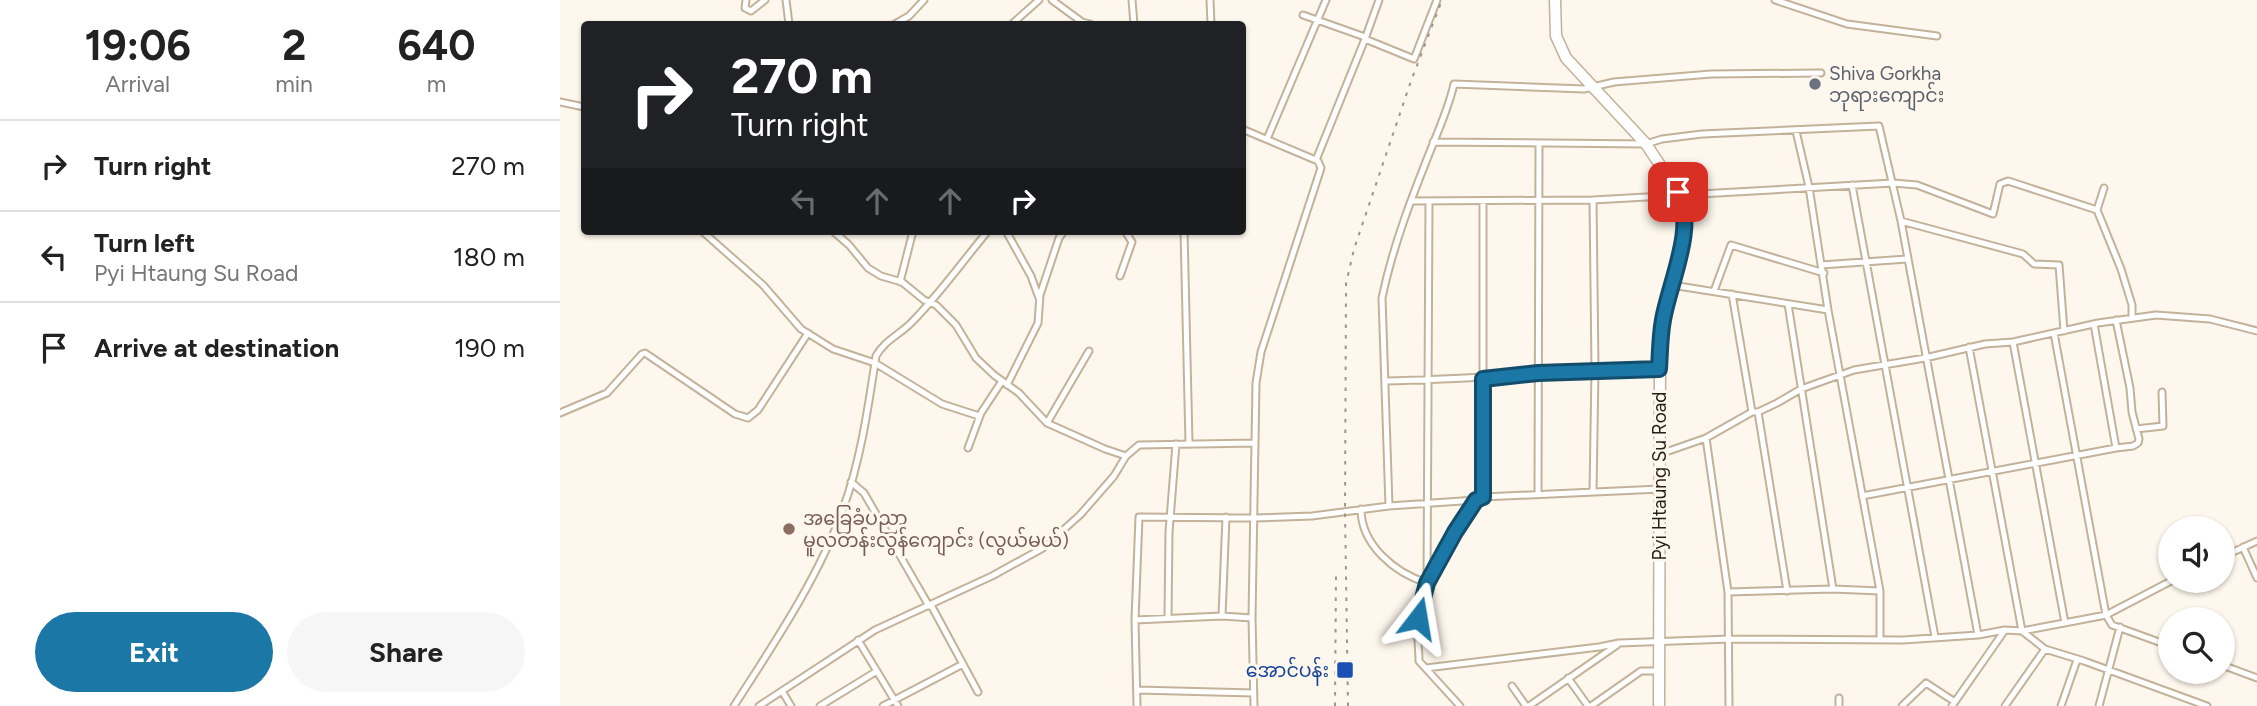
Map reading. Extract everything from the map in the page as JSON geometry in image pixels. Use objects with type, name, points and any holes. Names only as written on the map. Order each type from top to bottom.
[{"type":"highway","name":"Pyi Htaung Su Road","points":[[1555,0],[1556,36],[1566,58],[1646,144],[1680,195],[1684,216],[1684,232],[1662,321],[1659,369],[1659,706]]},
{"type":"street","points":[[746,0],[745,8],[751,10],[765,0]]},
{"type":"street","points":[[786,0],[789,21]]},
{"type":"street","points":[[900,21],[924,0]]},
{"type":"street","points":[[1015,21],[1039,0]]},
{"type":"street","points":[[1052,0],[1081,21]]},
{"type":"street","points":[[1132,0],[1134,21]]},
{"type":"street","points":[[1210,0],[1211,21]]},
{"type":"street","points":[[1267,139],[1326,0]]},
{"type":"street","points":[[1315,160],[1379,0]]},
{"type":"street","points":[[1303,15],[1414,59],[1437,0]]},
{"type":"street","points":[[1774,0],[1847,24],[1937,36]]},
{"type":"street","points":[[1389,506],[1382,298],[1387,273],[1433,142],[1449,107],[1454,84],[1584,89],[1711,74],[1821,73]]},
{"type":"street","points":[[560,102],[581,106]]},
{"type":"street","points":[[1433,142],[1646,144],[1662,139],[1702,134],[1879,126],[1901,220],[1978,635]]},
{"type":"street","points":[[1246,131],[1315,160],[1321,168],[1261,352],[1256,383],[1252,618],[1254,706]]},
{"type":"street","points":[[1796,131],[1809,187],[1828,310],[1880,591],[1880,639]]},
{"type":"street","points":[[1538,495],[1539,144]]},
{"type":"street","points":[[1412,201],[1593,200],[1893,183],[1917,185],[1993,214],[2000,184],[2008,181],[2097,210]]},
{"type":"street","points":[[1852,185],[1935,637]]},
{"type":"street","points":[[2104,188],[2097,210],[2121,269],[2132,305],[2132,318]]},
{"type":"street","points":[[1593,200],[1593,492]]},
{"type":"street","points":[[1427,583],[1429,201]]},
{"type":"street","points":[[1460,706],[1419,661],[1418,618],[1427,583],[1455,532],[1480,499],[1483,201]]},
{"type":"street","points":[[1901,220],[2023,254],[2034,264],[2059,265],[2064,331]]},
{"type":"street","points":[[707,235],[763,285],[778,300],[785,312],[808,333],[833,349],[875,363],[942,404],[979,416]]},
{"type":"street","points":[[837,235],[869,268],[881,276],[900,282],[936,305],[949,318],[976,358],[1019,393],[1047,423],[1126,456]]},
{"type":"street","points":[[900,282],[913,235]]},
{"type":"street","points":[[734,706],[794,609],[843,510],[863,437],[875,363],[880,349],[930,303],[985,235]]},
{"type":"street","points":[[1008,235],[1031,276],[1040,301]]},
{"type":"street","points":[[968,448],[988,398],[1004,383],[1038,323],[1040,301],[1062,235]]},
{"type":"street","points":[[1120,276],[1132,242],[1128,235]]},
{"type":"street","points":[[1184,235],[1189,443]]},
{"type":"street","points":[[1714,291],[1731,245],[1824,272]]},
{"type":"street","points":[[1821,265],[1907,259]]},
{"type":"street","points":[[1672,285],[1828,310]]},
{"type":"street","points":[[1732,294],[1787,591]]},
{"type":"street","points":[[1788,304],[1833,589]]},
{"type":"street","points":[[1659,455],[1706,438],[1801,389],[1840,374],[1969,347],[2013,342],[2094,324],[2156,315],[2210,319],[2257,331]]},
{"type":"street","points":[[1863,496],[2138,443],[2116,320]]},
{"type":"street","points":[[2094,324],[2116,448]]},
{"type":"street","points":[[560,413],[607,393],[642,354],[646,353],[735,414],[748,418],[768,396],[808,333]]},
{"type":"street","points":[[2054,333],[2106,615],[2112,625],[2158,641]]},
{"type":"street","points":[[2013,342],[2065,623]]},
{"type":"street","points":[[1969,347],[2022,631],[2045,649],[2207,706]]},
{"type":"street","points":[[1047,423],[1089,351]]},
{"type":"street","points":[[1385,382],[1659,369]]},
{"type":"street","points":[[2136,429],[2163,426],[2162,393]]},
{"type":"street","points":[[1706,438],[1728,592],[1729,706]]},
{"type":"street","points":[[759,706],[858,640],[992,576],[1043,548],[1080,515],[1114,476],[1126,456],[1139,445],[1255,443]]},
{"type":"street","points":[[1168,617],[1170,516],[1176,444]]},
{"type":"street","points":[[851,482],[864,493],[978,692]]},
{"type":"street","points":[[1138,706],[1135,620],[1139,517],[1312,516],[1427,502],[1660,489]]},
{"type":"street","points":[[1361,509],[1361,524],[1380,553],[1404,573],[1427,583]]},
{"type":"street","points":[[1222,616],[1226,517]]},
{"type":"street","points":[[2235,551],[2257,541]]},
{"type":"street","points":[[2243,547],[2257,578]]},
{"type":"street","points":[[1426,668],[1619,643],[1730,639],[1880,639],[2022,631],[2106,615],[2158,588]]},
{"type":"street","points":[[1728,592],[1833,589],[1880,591]]},
{"type":"street","points":[[1135,620],[1222,616],[1252,618]]},
{"type":"street","points":[[2099,706],[2120,627]]},
{"type":"street","points":[[1902,706],[1926,683],[1953,704],[2005,630]]},
{"type":"street","points":[[858,640],[896,703]]},
{"type":"street","points":[[1512,686],[1527,706],[1619,643]]},
{"type":"street","points":[[2005,706],[2045,649]]},
{"type":"street","points":[[2061,706],[2077,660]]},
{"type":"street","points":[[883,706],[896,703],[962,664]]},
{"type":"street","points":[[2235,670],[2257,678]]},
{"type":"street","points":[[820,706],[877,671]]},
{"type":"street","points":[[1568,678],[1589,706],[1641,671],[1660,671]]},
{"type":"street","points":[[1138,690],[1253,693]]},
{"type":"street","points":[[782,691],[791,706]]},
{"type":"street","points":[[1839,698],[1839,706]]},
{"type":"railway","points":[[1348,706],[1346,284],[1354,249],[1411,81],[1442,0]]},
{"type":"railway","points":[[1335,706],[1336,571]]},
{"type":"place","name":"Shiva Gorkha ဘုရားကျောင်း","points":[[1815,84]]},
{"type":"place","name":"အခြေခံပညာ မူလတန်းလွန်ကျောင်း (လွယ်မယ်)","points":[[789,529]]},
{"type":"place","name":"အောင်ပန်း","points":[[1345,670]]},
{"type":"route","points":[[1418,618],[1427,583],[1438,561],[1476,500],[1483,497],[1483,379],[1538,373],[1659,369],[1662,321],[1684,232],[1684,216],[1678,192]]}]
